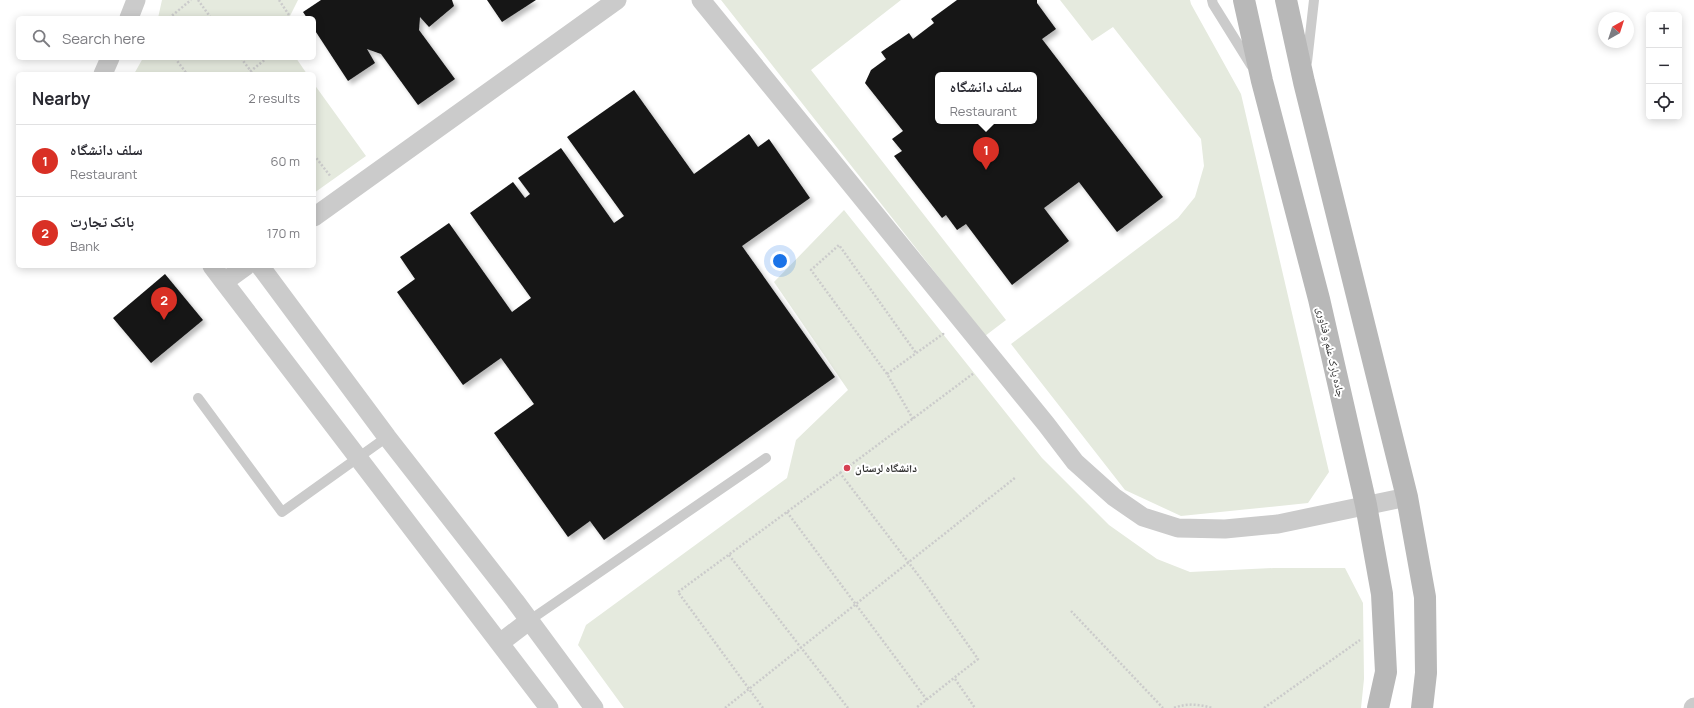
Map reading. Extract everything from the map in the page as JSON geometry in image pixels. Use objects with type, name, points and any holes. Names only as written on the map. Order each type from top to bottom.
[{"type":"street","points":[[130,16],[136,0]]},
{"type":"street","points":[[316,216],[617,0]]},
{"type":"street","points":[[701,0],[1046,424],[1075,462],[1114,497],[1143,517],[1178,528],[1225,529],[1278,524],[1407,497]]},
{"type":"street","name":"جاده پارک علم و فناوری","points":[[1244,0],[1262,81],[1319,299],[1366,505],[1382,594],[1386,672],[1378,708]]},
{"type":"street","points":[[1286,0],[1304,82],[1407,497],[1425,597],[1426,672],[1422,708]]},
{"type":"street","points":[[103,72],[109,60]]},
{"type":"street","points":[[214,268],[549,708]]},
{"type":"street","points":[[224,282],[243,268]]},
{"type":"street","points":[[261,268],[387,436],[530,620],[594,708]]},
{"type":"street","points":[[500,643],[530,620]]},
{"type":"lane","points":[[1212,0],[1213,4],[1262,81]]},
{"type":"lane","points":[[1304,82],[1314,0]]},
{"type":"lane","points":[[198,398],[282,512],[387,436]]},
{"type":"lane","points":[[530,620],[766,458]]},
{"type":"path","points":[[171,16],[191,0]]},
{"type":"path","points":[[198,0],[210,16]]},
{"type":"path","points":[[279,0],[290,16]]},
{"type":"path","points":[[176,60],[185,72]]},
{"type":"path","points":[[243,60],[251,71],[265,60]]},
{"type":"path","points":[[316,158],[344,195]]},
{"type":"path","points":[[913,419],[887,374],[811,270],[838,245],[916,353]]},
{"type":"path","points":[[887,374],[943,334],[947,339]]},
{"type":"path","points":[[763,708],[678,592],[975,374],[970,368]]},
{"type":"path","points":[[840,473],[909,563],[978,659],[916,708]]},
{"type":"path","points":[[725,708],[1016,477]]},
{"type":"path","points":[[788,512],[927,700]]},
{"type":"path","points":[[729,555],[848,708]]},
{"type":"path","points":[[1070,611],[1162,708]]},
{"type":"path","points":[[1264,708],[1383,624]]},
{"type":"path","points":[[954,679],[975,708]]},
{"type":"path","points":[[1174,708],[1196,704],[1212,708]]},
{"type":"shaded area","points":[[162,0],[298,0],[290,16],[158,16]]},
{"type":"shaded area","points":[[721,0],[901,0],[811,70],[1006,320],[985,336]]},
{"type":"shaded area","points":[[1060,0],[1190,0],[1241,94],[1329,472],[1308,503],[1181,516],[1125,490],[1011,344],[1178,218],[1195,197],[1204,166],[1201,139],[1113,27],[1092,41]]},
{"type":"shaded area","points":[[142,60],[297,60],[306,72],[135,72]]},
{"type":"shaded area","points":[[316,87],[366,156],[316,192]]},
{"type":"shaded area","points":[[844,210],[1042,458],[1109,525],[1157,559],[1190,572],[1274,568],[1345,568],[1363,603],[1364,679],[1361,708],[624,708],[578,645],[586,625],[787,478],[796,440],[848,390],[774,282]]},
{"type":"building","points":[[321,0],[452,0],[454,6],[429,27],[420,17],[419,30],[455,79],[418,105],[381,54],[367,49],[375,63],[348,81],[316,32],[316,16],[306,16],[303,12]]},
{"type":"building","points":[[487,0],[536,0],[502,22]]},
{"type":"building","points":[[957,0],[1037,0],[1037,3],[1056,29],[1042,39],[1163,197],[1117,232],[1079,182],[1044,208],[1069,241],[1012,285],[966,224],[957,230],[946,215],[942,218],[894,156],[902,151],[892,139],[903,131],[865,83],[871,70],[886,59],[881,52],[909,33],[913,39],[934,23],[931,19]]},
{"type":"building","points":[[634,90],[694,174],[749,134],[758,147],[769,139],[810,198],[742,246],[835,377],[604,540],[590,521],[568,537],[494,433],[534,404],[501,358],[463,385],[397,292],[415,279],[400,257],[449,223],[512,312],[531,298],[470,213],[513,182],[525,198],[530,194],[518,178],[561,148],[614,223],[624,216],[567,137]]},
{"type":"building","points":[[165,274],[203,320],[151,363],[113,318]]},
{"type":"place","name":"سلف دانشگاه","points":[[986,170]]},
{"type":"place","name":"بانک تجارت","points":[[164,320]]},
{"type":"place","name":"دانشگاه لرستان","points":[[847,468]]}]
